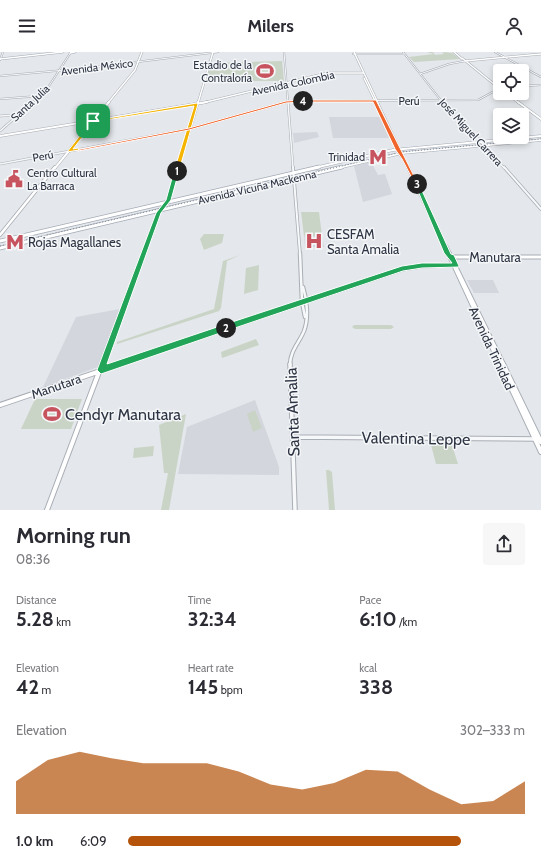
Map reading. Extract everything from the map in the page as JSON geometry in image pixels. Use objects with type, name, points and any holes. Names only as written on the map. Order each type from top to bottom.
[{"type":"main road","points":[[0,59],[54,52]]},
{"type":"main road","points":[[0,59],[63,52]]},
{"type":"main road","points":[[70,53],[75,52]]},
{"type":"main road","points":[[0,235],[136,69],[142,52]]},
{"type":"main road","points":[[47,510],[88,398],[101,370],[161,210],[166,203],[212,52]]},
{"type":"main road","points":[[454,52],[493,83]]},
{"type":"main road","name":"Avenida Trinidad","points":[[353,53],[539,440],[541,452]]},
{"type":"main road","points":[[466,61],[495,60],[504,57],[541,54]]},
{"type":"main road","points":[[0,59],[19,57]]},
{"type":"main road","name":"Avenida Colombia","points":[[0,136],[197,104],[327,73],[362,73]]},
{"type":"main road","points":[[515,100],[541,119]]},
{"type":"main road","points":[[0,241],[399,149],[541,136]]},
{"type":"main road","name":"Avenida Vicuña Mackenna","points":[[0,248],[401,153],[541,140]]},
{"type":"main road","name":"Manutara","points":[[450,257],[541,257]]},
{"type":"main road","name":"Manutara","points":[[0,405],[304,301],[406,268],[422,266],[455,266]]},
{"type":"street","points":[[0,59],[3,52]]},
{"type":"street","name":"Avenida México","points":[[0,76],[59,71],[218,52]]},
{"type":"street","name":"Santa Amalia","points":[[284,52],[305,317],[304,330],[290,360],[295,510]]},
{"type":"street","points":[[495,52],[541,77]]},
{"type":"street","name":"Santa Julia","points":[[0,131],[48,88],[70,53]]},
{"type":"street","points":[[353,53],[404,53]]},
{"type":"street","name":"José Miguel Carrera","points":[[404,53],[454,117],[468,128],[541,209]]},
{"type":"street","points":[[420,73],[466,61]]},
{"type":"street","points":[[529,86],[541,85]]},
{"type":"street","name":"Perú","points":[[0,164],[189,129],[288,101],[480,100],[493,89]]},
{"type":"street","points":[[0,99],[39,96]]},
{"type":"street","points":[[0,116],[18,115]]},
{"type":"street","name":"Valentina Leppe","points":[[293,437],[539,440]]},
{"type":"shaded area","points":[[329,117],[380,117],[389,138],[333,138]]},
{"type":"shaded area","points":[[317,132],[319,137],[294,143],[293,133]]},
{"type":"shaded area","points":[[371,162],[378,175],[385,174],[392,194],[363,202],[354,166]]},
{"type":"shaded area","name":"CESFAM Santa Amalia","points":[[304,236],[322,236],[324,247],[305,247]]},
{"type":"shaded area","points":[[467,280],[493,280],[499,293],[474,293]]},
{"type":"shaded area","points":[[120,309],[98,367],[43,387],[76,317]]},
{"type":"shaded area","points":[[255,400],[279,467],[279,475],[178,474],[187,427]]},
{"type":"green space","points":[[427,52],[433,52],[435,55],[444,54],[442,52],[452,53],[460,59],[414,62],[409,57],[434,54]]},
{"type":"green space","name":"Estadio de la Contraloría","points":[[212,58],[212,63],[282,61],[284,81],[206,81]]},
{"type":"green space","points":[[301,212],[319,212],[322,236],[304,236]]},
{"type":"green space","points":[[204,234],[224,234],[222,243],[204,250],[200,239]]},
{"type":"green space","points":[[240,255],[227,261],[221,308],[219,311],[117,344],[117,342],[214,309],[223,261]]},
{"type":"green space","points":[[259,265],[258,290],[244,294],[246,268]]},
{"type":"green space","points":[[354,325],[391,325],[394,327],[391,329],[355,329],[352,327]]},
{"type":"green space","points":[[256,339],[259,345],[222,358],[221,352]]},
{"type":"green space","name":"Cendyr Manutara","points":[[35,399],[82,399],[71,429],[21,429]]},
{"type":"green space","points":[[255,410],[262,428],[253,432],[247,414]]},
{"type":"green space","points":[[186,414],[169,510],[161,510],[168,473],[164,473],[159,425]]},
{"type":"green space","points":[[431,445],[452,445],[458,464],[436,464]]},
{"type":"green space","points":[[154,446],[153,456],[133,458],[134,448]]},
{"type":"green space","points":[[326,470],[332,472],[335,510],[329,510]]},
{"type":"railway","points":[[0,246],[402,152],[541,139]]},
{"type":"place","name":"Estadio de la Contraloría","points":[[265,71]]},
{"type":"place","name":"Trinidad","points":[[378,157]]},
{"type":"place","name":"Centro Cultural La Barraca","points":[[14,179]]},
{"type":"place","name":"CESFAM Santa Amalia","points":[[314,241]]},
{"type":"place","name":"Rojas Magallanes","points":[[15,242]]},
{"type":"place","name":"Cendyr Manutara","points":[[52,414]]},
{"type":"route","points":[[93,121],[69,151],[189,129],[289,101],[375,101],[397,149],[404,158],[412,174],[449,257],[452,257],[456,266],[415,266],[402,269],[101,370],[159,213],[168,200],[182,156],[189,129],[197,104],[93,121]]}]
